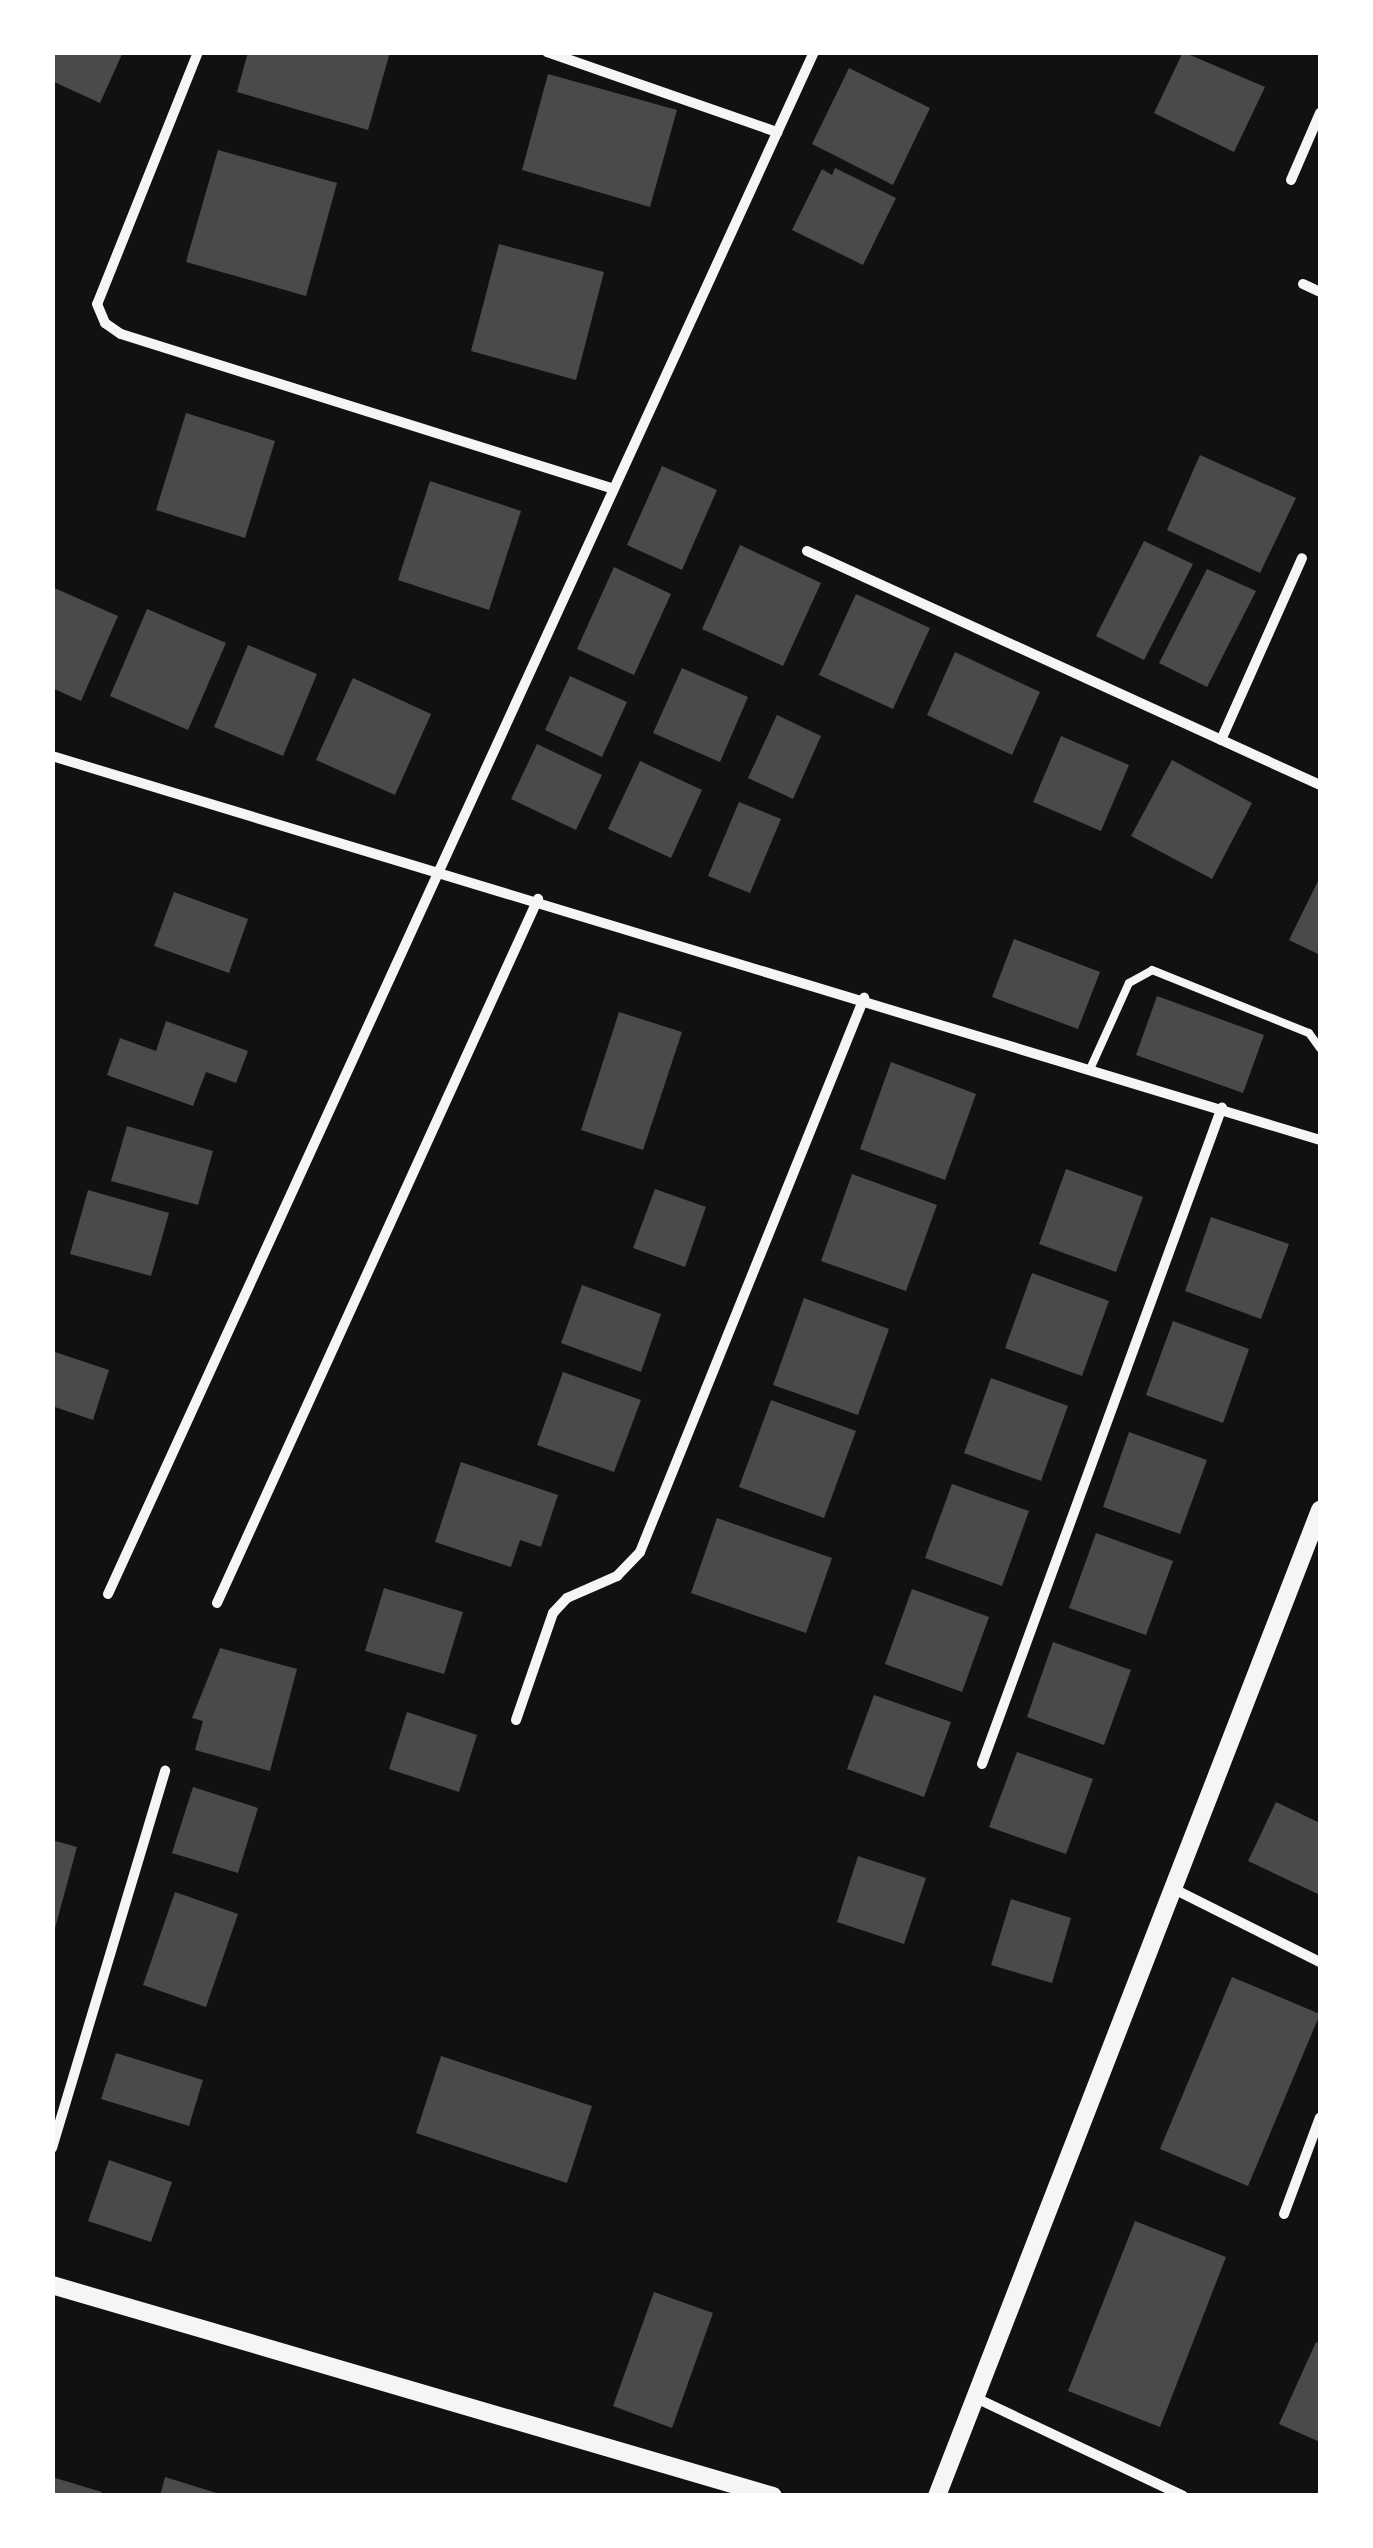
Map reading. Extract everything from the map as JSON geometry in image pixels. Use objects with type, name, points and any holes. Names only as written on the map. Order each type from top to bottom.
[{"type":"street","points":[[198,52],[97,304],[105,323],[120,334],[610,488]]},
{"type":"street","points":[[547,52],[777,132]]},
{"type":"street","points":[[108,1594],[610,488],[814,52]]},
{"type":"street","points":[[1290,180],[1320,112]]},
{"type":"street","points":[[1303,284],[1320,292]]},
{"type":"street","points":[[807,552],[1320,784]]},
{"type":"street","points":[[1222,740],[1302,558]]},
{"type":"street","points":[[52,756],[538,899],[1320,1140]]},
{"type":"street","points":[[217,1603],[538,899]]},
{"type":"street","points":[[516,1720],[554,1614],[567,1598],[616,1576],[640,1552],[864,998]]},
{"type":"street","points":[[982,1764],[1222,1107]]},
{"type":"street","points":[[938,2496],[1320,1510]]},
{"type":"street","points":[[52,2148],[166,1771]]},
{"type":"street","points":[[1174,1889],[1320,1962]]},
{"type":"street","points":[[1284,2214],[1320,2117]]},
{"type":"street","points":[[52,2285],[774,2496]]},
{"type":"street","points":[[976,2398],[1183,2496]]},
{"type":"lane","points":[[1091,1067],[1129,983],[1152,970],[1309,1033],[1320,1048]]},
{"type":"building","points":[[52,52],[123,52],[100,103],[52,81]]},
{"type":"building","points":[[248,52],[390,52],[368,130],[237,92]]},
{"type":"building","points":[[1183,52],[1265,87],[1234,152],[1154,113]]},
{"type":"building","points":[[849,68],[930,108],[893,185],[812,144]]},
{"type":"building","points":[[548,74],[677,110],[650,207],[522,170]]},
{"type":"building","points":[[218,150],[337,183],[306,296],[186,262]]},
{"type":"building","points":[[835,168],[896,198],[863,265],[792,230],[822,169],[832,175]]},
{"type":"building","points":[[499,244],[604,272],[576,380],[471,351]]},
{"type":"building","points":[[186,413],[275,441],[245,538],[156,510]]},
{"type":"building","points":[[1200,455],[1296,498],[1260,573],[1167,530]]},
{"type":"building","points":[[662,466],[717,490],[682,570],[627,545]]},
{"type":"building","points":[[430,481],[521,511],[489,610],[398,580]]},
{"type":"building","points":[[1144,541],[1193,564],[1144,660],[1096,636]]},
{"type":"building","points":[[740,545],[821,583],[783,666],[702,629]]},
{"type":"building","points":[[614,567],[671,594],[634,675],[577,649]]},
{"type":"building","points":[[1207,569],[1256,591],[1207,687],[1159,663]]},
{"type":"building","points":[[52,587],[118,616],[81,701],[52,688]]},
{"type":"building","points":[[856,594],[930,628],[893,709],[819,675]]},
{"type":"building","points":[[147,609],[226,643],[188,730],[110,696]]},
{"type":"building","points":[[248,645],[317,674],[283,756],[214,727]]},
{"type":"building","points":[[955,652],[1040,692],[1012,755],[927,715]]},
{"type":"building","points":[[682,668],[748,697],[720,762],[653,733]]},
{"type":"building","points":[[570,676],[627,702],[602,757],[545,730]]},
{"type":"building","points":[[353,678],[431,714],[395,795],[316,760]]},
{"type":"building","points":[[777,715],[821,736],[793,799],[748,778]]},
{"type":"building","points":[[1061,736],[1129,765],[1101,831],[1033,802]]},
{"type":"building","points":[[537,744],[602,775],[576,830],[511,799]]},
{"type":"building","points":[[1172,760],[1252,803],[1212,879],[1131,836]]},
{"type":"building","points":[[640,761],[702,790],[671,858],[608,829]]},
{"type":"building","points":[[739,802],[781,819],[750,893],[708,876]]},
{"type":"building","points":[[1320,877],[1320,955],[1289,940]]},
{"type":"building","points":[[174,892],[248,919],[229,973],[154,946]]},
{"type":"building","points":[[1014,939],[1100,972],[1078,1029],[992,997]]},
{"type":"building","points":[[1157,996],[1264,1035],[1243,1093],[1136,1055]]},
{"type":"building","points":[[619,1012],[682,1032],[643,1150],[581,1130]]},
{"type":"building","points":[[166,1021],[248,1051],[236,1083],[206,1072],[193,1106],[107,1075],[120,1038],[156,1051]]},
{"type":"building","points":[[891,1062],[976,1094],[945,1180],[860,1149]]},
{"type":"building","points":[[127,1126],[213,1151],[198,1205],[111,1181]]},
{"type":"building","points":[[1066,1169],[1143,1197],[1116,1272],[1039,1244]]},
{"type":"building","points":[[852,1174],[937,1205],[906,1291],[821,1261]]},
{"type":"building","points":[[655,1189],[706,1207],[685,1267],[633,1248]]},
{"type":"building","points":[[88,1190],[169,1213],[151,1276],[70,1254]]},
{"type":"building","points":[[1211,1217],[1289,1244],[1261,1319],[1185,1291]]},
{"type":"building","points":[[1032,1273],[1109,1301],[1082,1376],[1005,1348]]},
{"type":"building","points":[[582,1285],[661,1314],[641,1372],[561,1343]]},
{"type":"building","points":[[804,1298],[889,1329],[858,1415],[773,1385]]},
{"type":"building","points":[[1173,1321],[1249,1349],[1223,1423],[1146,1395]]},
{"type":"building","points":[[52,1351],[109,1370],[93,1420],[52,1406]]},
{"type":"building","points":[[563,1372],[641,1400],[614,1472],[537,1445]]},
{"type":"building","points":[[991,1378],[1068,1406],[1041,1481],[964,1453]]},
{"type":"building","points":[[771,1400],[856,1431],[824,1518],[739,1487]]},
{"type":"building","points":[[1129,1432],[1207,1460],[1180,1534],[1103,1507]]},
{"type":"building","points":[[461,1462],[558,1495],[541,1547],[520,1540],[511,1567],[435,1542]]},
{"type":"building","points":[[952,1484],[1029,1511],[1002,1586],[925,1558]]},
{"type":"building","points":[[717,1518],[832,1558],[806,1633],[691,1593]]},
{"type":"building","points":[[1096,1533],[1173,1561],[1146,1635],[1069,1608]]},
{"type":"building","points":[[384,1588],[463,1612],[444,1674],[365,1651]]},
{"type":"building","points":[[912,1589],[989,1617],[962,1692],[885,1664]]},
{"type":"building","points":[[1053,1642],[1131,1670],[1104,1745],[1027,1717]]},
{"type":"building","points":[[220,1648],[297,1669],[270,1771],[195,1750],[203,1721],[192,1718]]},
{"type":"building","points":[[874,1695],[951,1722],[924,1797],[847,1769]]},
{"type":"building","points":[[407,1712],[477,1735],[459,1792],[389,1769]]},
{"type":"building","points":[[1017,1752],[1093,1779],[1066,1854],[989,1827]]},
{"type":"building","points":[[193,1787],[258,1808],[238,1873],[172,1853]]},
{"type":"building","points":[[1276,1802],[1320,1823],[1320,1895],[1248,1861]]},
{"type":"building","points":[[52,1840],[77,1847],[54,1932],[52,1932]]},
{"type":"building","points":[[858,1856],[926,1878],[904,1944],[837,1922]]},
{"type":"building","points":[[175,1892],[238,1914],[206,2007],[143,1985]]},
{"type":"building","points":[[1011,1899],[1071,1918],[1052,1983],[991,1965]]},
{"type":"building","points":[[1232,1977],[1320,2014],[1248,2186],[1160,2149]]},
{"type":"building","points":[[116,2053],[203,2080],[189,2126],[101,2099]]},
{"type":"building","points":[[441,2056],[592,2106],[567,2183],[416,2133]]},
{"type":"building","points":[[109,2160],[172,2182],[151,2242],[88,2221]]},
{"type":"building","points":[[1135,2221],[1226,2257],[1160,2427],[1068,2391]]},
{"type":"building","points":[[654,2292],[713,2313],[672,2428],[613,2406]]},
{"type":"building","points":[[1316,2342],[1320,2344],[1320,2442],[1279,2424]]},
{"type":"building","points":[[52,2477],[102,2492],[101,2496],[52,2496]]},
{"type":"building","points":[[165,2477],[223,2495],[160,2496]]}]
